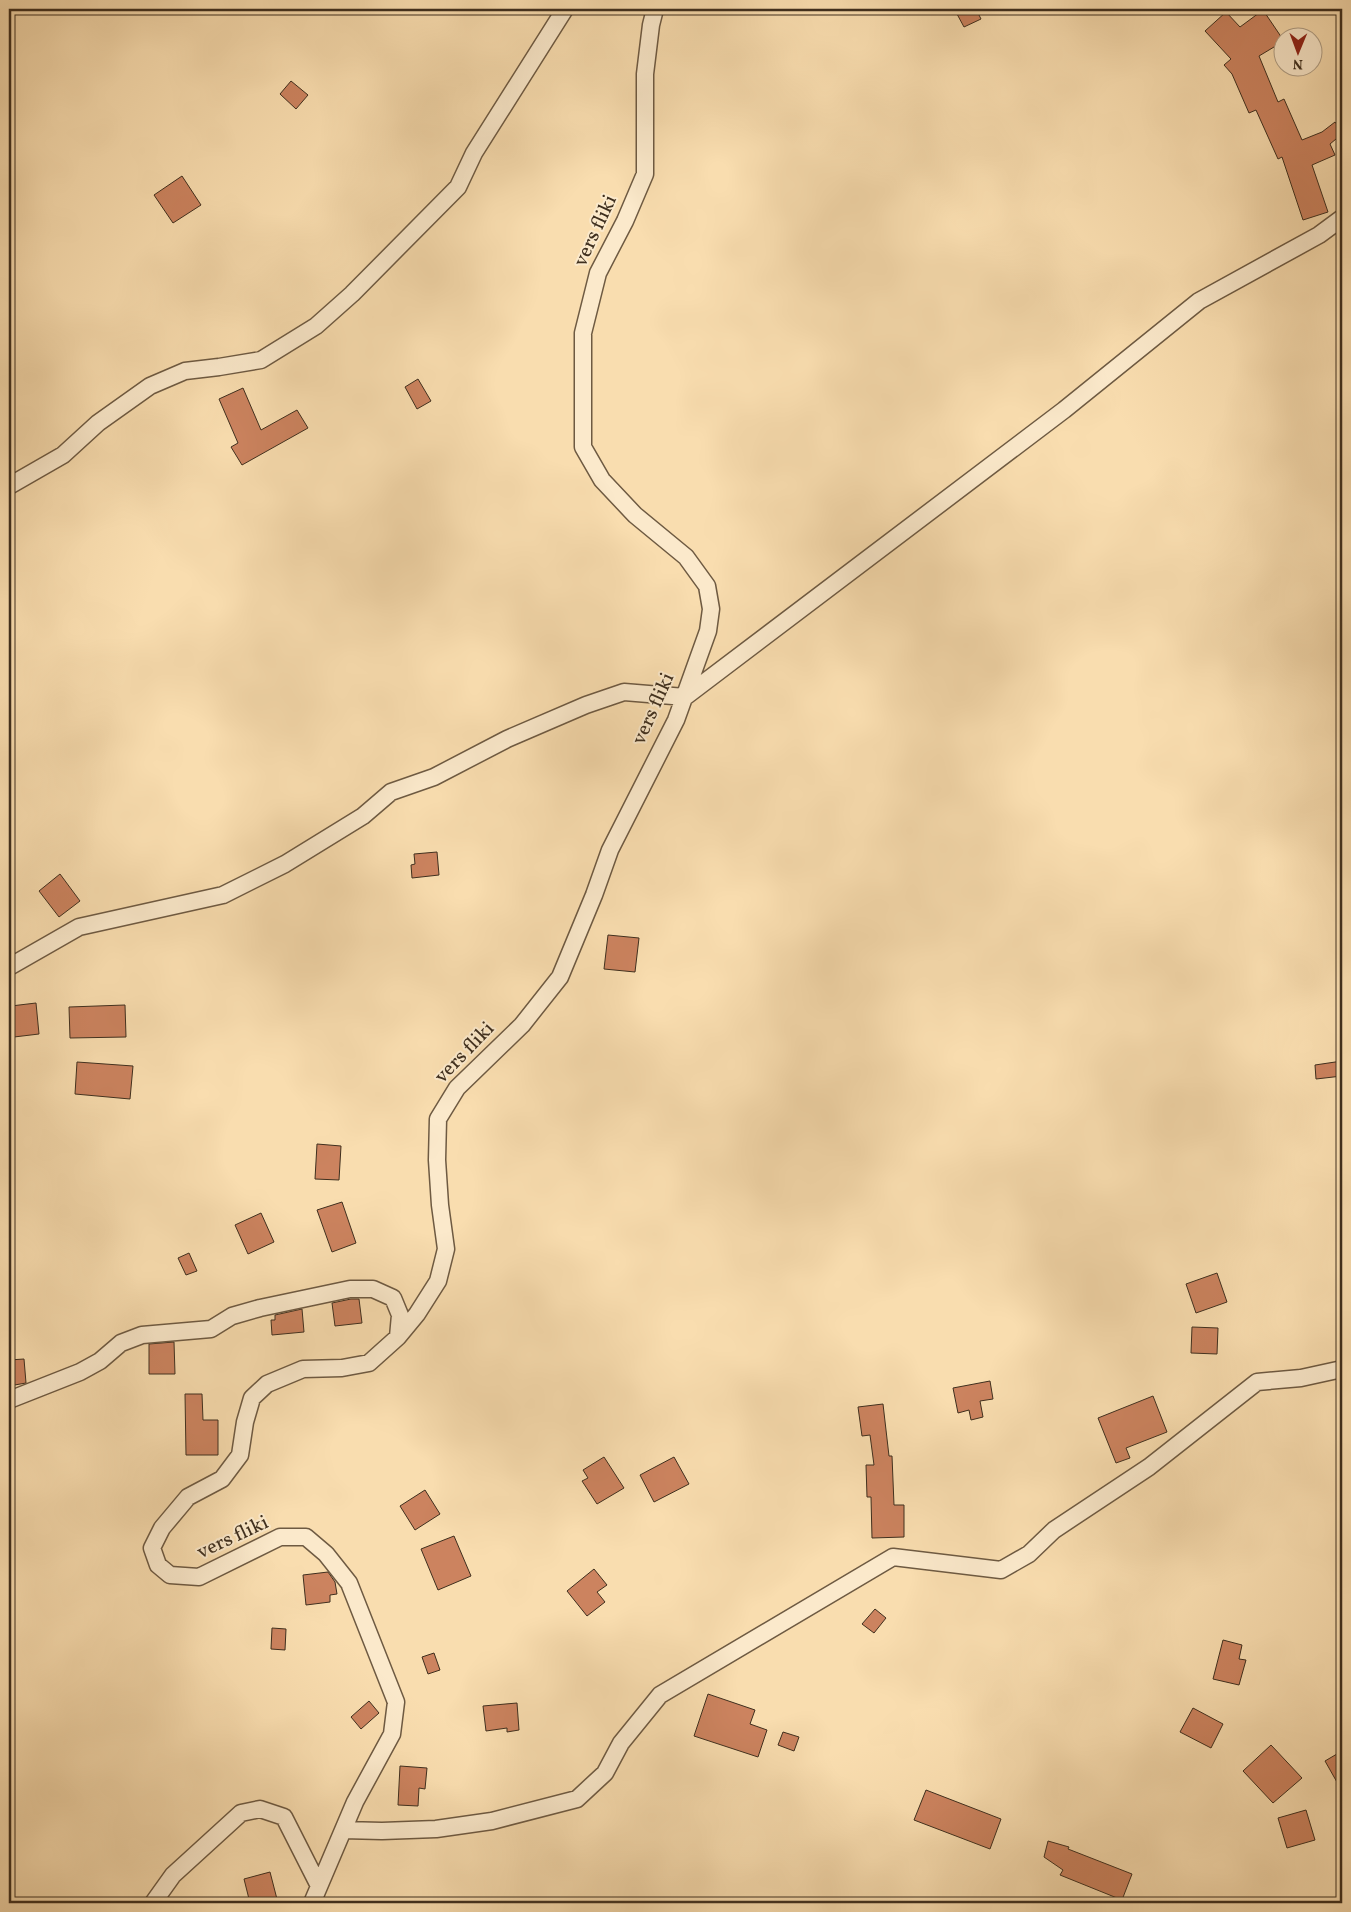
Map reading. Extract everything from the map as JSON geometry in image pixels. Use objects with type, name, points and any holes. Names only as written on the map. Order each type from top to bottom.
[{"type":"street","points":[[9,486],[63,455],[98,423],[150,386],[185,371],[261,360],[316,326],[352,294],[458,187],[474,153],[565,9]]},
{"type":"street","name":"vers fliki","points":[[312,1903],[355,1802],[392,1734],[396,1702],[349,1583],[326,1554],[306,1537],[280,1537],[198,1577],[170,1575],[158,1565],[152,1548],[162,1528],[188,1496],[222,1479],[240,1455],[245,1422],[252,1398],[267,1384],[303,1369],[342,1368],[369,1363],[398,1337],[417,1314],[438,1281],[446,1249],[440,1205],[437,1160],[438,1119],[457,1088],[522,1025],[560,977],[594,895],[610,850],[676,720],[708,631],[712,609],[707,586],[686,556],[635,515],[602,480],[583,447],[583,333],[598,273],[625,221],[645,174],[645,74],[651,25],[655,9]]},
{"type":"street","points":[[9,967],[79,927],[223,895],[285,864],[363,816],[391,792],[434,777],[507,739],[586,705],[624,692],[685,696],[1064,410],[1199,301],[1319,235],[1342,218]]},
{"type":"street","points":[[9,1400],[80,1372],[100,1361],[121,1343],[142,1335],[211,1329],[232,1316],[260,1308],[350,1289],[373,1289],[393,1298],[400,1315],[398,1337]]},
{"type":"street","points":[[343,1830],[436,1829],[492,1821],[577,1799],[605,1773],[622,1743],[660,1695],[894,1557],[1002,1570],[1029,1554],[1054,1530],[1149,1467],[1257,1382],[1301,1378],[1342,1369]]},
{"type":"street","points":[[153,1903],[173,1875],[241,1813],[260,1808],[284,1817],[319,1886]]},
{"type":"building","points":[[968,9],[976,9],[981,19],[964,27],[957,14]]},
{"type":"building","points":[[1263,10],[1275,28],[1274,47],[1259,56],[1278,102],[1284,99],[1302,140],[1322,132],[1335,122],[1342,131],[1342,134],[1330,144],[1335,155],[1312,165],[1328,212],[1303,220],[1282,157],[1278,159],[1256,110],[1249,113],[1232,74],[1224,65],[1231,59],[1205,31],[1226,12],[1240,27]]},
{"type":"building","points":[[291,81],[308,95],[296,109],[280,94]]},
{"type":"building","points":[[182,176],[201,205],[173,223],[154,195]]},
{"type":"building","points":[[418,379],[431,401],[417,409],[405,387]]},
{"type":"building","points":[[243,388],[261,430],[297,410],[308,428],[242,465],[231,447],[238,443],[219,399]]},
{"type":"building","points":[[437,852],[439,875],[412,878],[411,865],[415,864],[414,854]]},
{"type":"building","points":[[60,874],[80,901],[59,917],[39,891]]},
{"type":"building","points":[[608,935],[639,938],[635,972],[604,969]]},
{"type":"building","points":[[36,1003],[39,1034],[14,1037],[11,1006]]},
{"type":"building","points":[[125,1005],[126,1037],[70,1038],[69,1007]]},
{"type":"building","points":[[1342,1061],[1342,1076],[1316,1079],[1315,1065]]},
{"type":"building","points":[[77,1062],[133,1066],[130,1099],[75,1094]]},
{"type":"building","points":[[317,1144],[341,1146],[339,1180],[315,1179]]},
{"type":"building","points":[[342,1202],[356,1243],[332,1252],[317,1210]]},
{"type":"building","points":[[261,1213],[274,1242],[248,1254],[235,1225]]},
{"type":"building","points":[[189,1253],[197,1271],[186,1275],[178,1258]]},
{"type":"building","points":[[1217,1273],[1227,1302],[1196,1313],[1186,1284]]},
{"type":"building","points":[[359,1299],[362,1323],[335,1326],[332,1303]]},
{"type":"building","points":[[302,1309],[304,1332],[272,1335],[271,1320],[275,1320],[275,1315]]},
{"type":"building","points":[[1192,1327],[1218,1328],[1217,1354],[1191,1353]]},
{"type":"building","points":[[174,1342],[175,1374],[149,1374],[149,1344]]},
{"type":"building","points":[[24,1359],[26,1383],[9,1386],[9,1360]]},
{"type":"building","points":[[990,1381],[993,1399],[980,1401],[983,1417],[971,1420],[969,1410],[958,1413],[953,1388]]},
{"type":"building","points":[[185,1394],[202,1394],[203,1420],[218,1420],[218,1455],[186,1455]]},
{"type":"building","points":[[1153,1396],[1167,1432],[1126,1448],[1130,1458],[1116,1463],[1098,1418]]},
{"type":"building","points":[[883,1404],[889,1456],[892,1456],[894,1505],[904,1505],[904,1537],[872,1538],[871,1497],[867,1497],[866,1465],[874,1465],[870,1435],[862,1436],[858,1407]]},
{"type":"building","points":[[604,1457],[624,1488],[597,1504],[582,1481],[588,1478],[583,1470]]},
{"type":"building","points":[[674,1457],[689,1484],[654,1502],[640,1475]]},
{"type":"building","points":[[425,1490],[440,1514],[415,1530],[400,1506]]},
{"type":"building","points":[[454,1536],[471,1576],[438,1590],[421,1549]]},
{"type":"building","points":[[594,1569],[607,1585],[597,1592],[605,1602],[587,1616],[567,1591]]},
{"type":"building","points":[[328,1572],[335,1582],[337,1594],[330,1595],[330,1602],[306,1605],[303,1575]]},
{"type":"building","points":[[875,1609],[886,1618],[874,1633],[862,1624]]},
{"type":"building","points":[[272,1628],[286,1629],[285,1650],[271,1649]]},
{"type":"building","points":[[1223,1640],[1242,1645],[1239,1659],[1246,1660],[1239,1685],[1213,1679]]},
{"type":"building","points":[[434,1653],[440,1670],[428,1674],[422,1657]]},
{"type":"building","points":[[708,1694],[755,1710],[750,1724],[767,1730],[758,1757],[694,1736]]},
{"type":"building","points":[[369,1701],[379,1713],[361,1729],[351,1717]]},
{"type":"building","points":[[517,1703],[519,1730],[507,1732],[507,1728],[486,1731],[483,1706]]},
{"type":"building","points":[[1193,1708],[1223,1724],[1211,1748],[1180,1732]]},
{"type":"building","points":[[783,1732],[799,1737],[794,1751],[778,1745]]},
{"type":"building","points":[[1271,1745],[1302,1778],[1273,1803],[1243,1771]]},
{"type":"building","points":[[1342,1751],[1342,1791],[1325,1761]]},
{"type":"building","points":[[400,1766],[427,1768],[425,1789],[419,1788],[418,1806],[398,1805]]},
{"type":"building","points":[[926,1790],[1001,1819],[990,1849],[914,1820]]},
{"type":"building","points":[[1306,1810],[1315,1840],[1287,1848],[1278,1818]]},
{"type":"building","points":[[1048,1841],[1069,1847],[1068,1849],[1132,1874],[1122,1900],[1060,1875],[1063,1870],[1044,1857]]},
{"type":"building","points":[[270,1872],[278,1903],[250,1903],[244,1879]]}]
